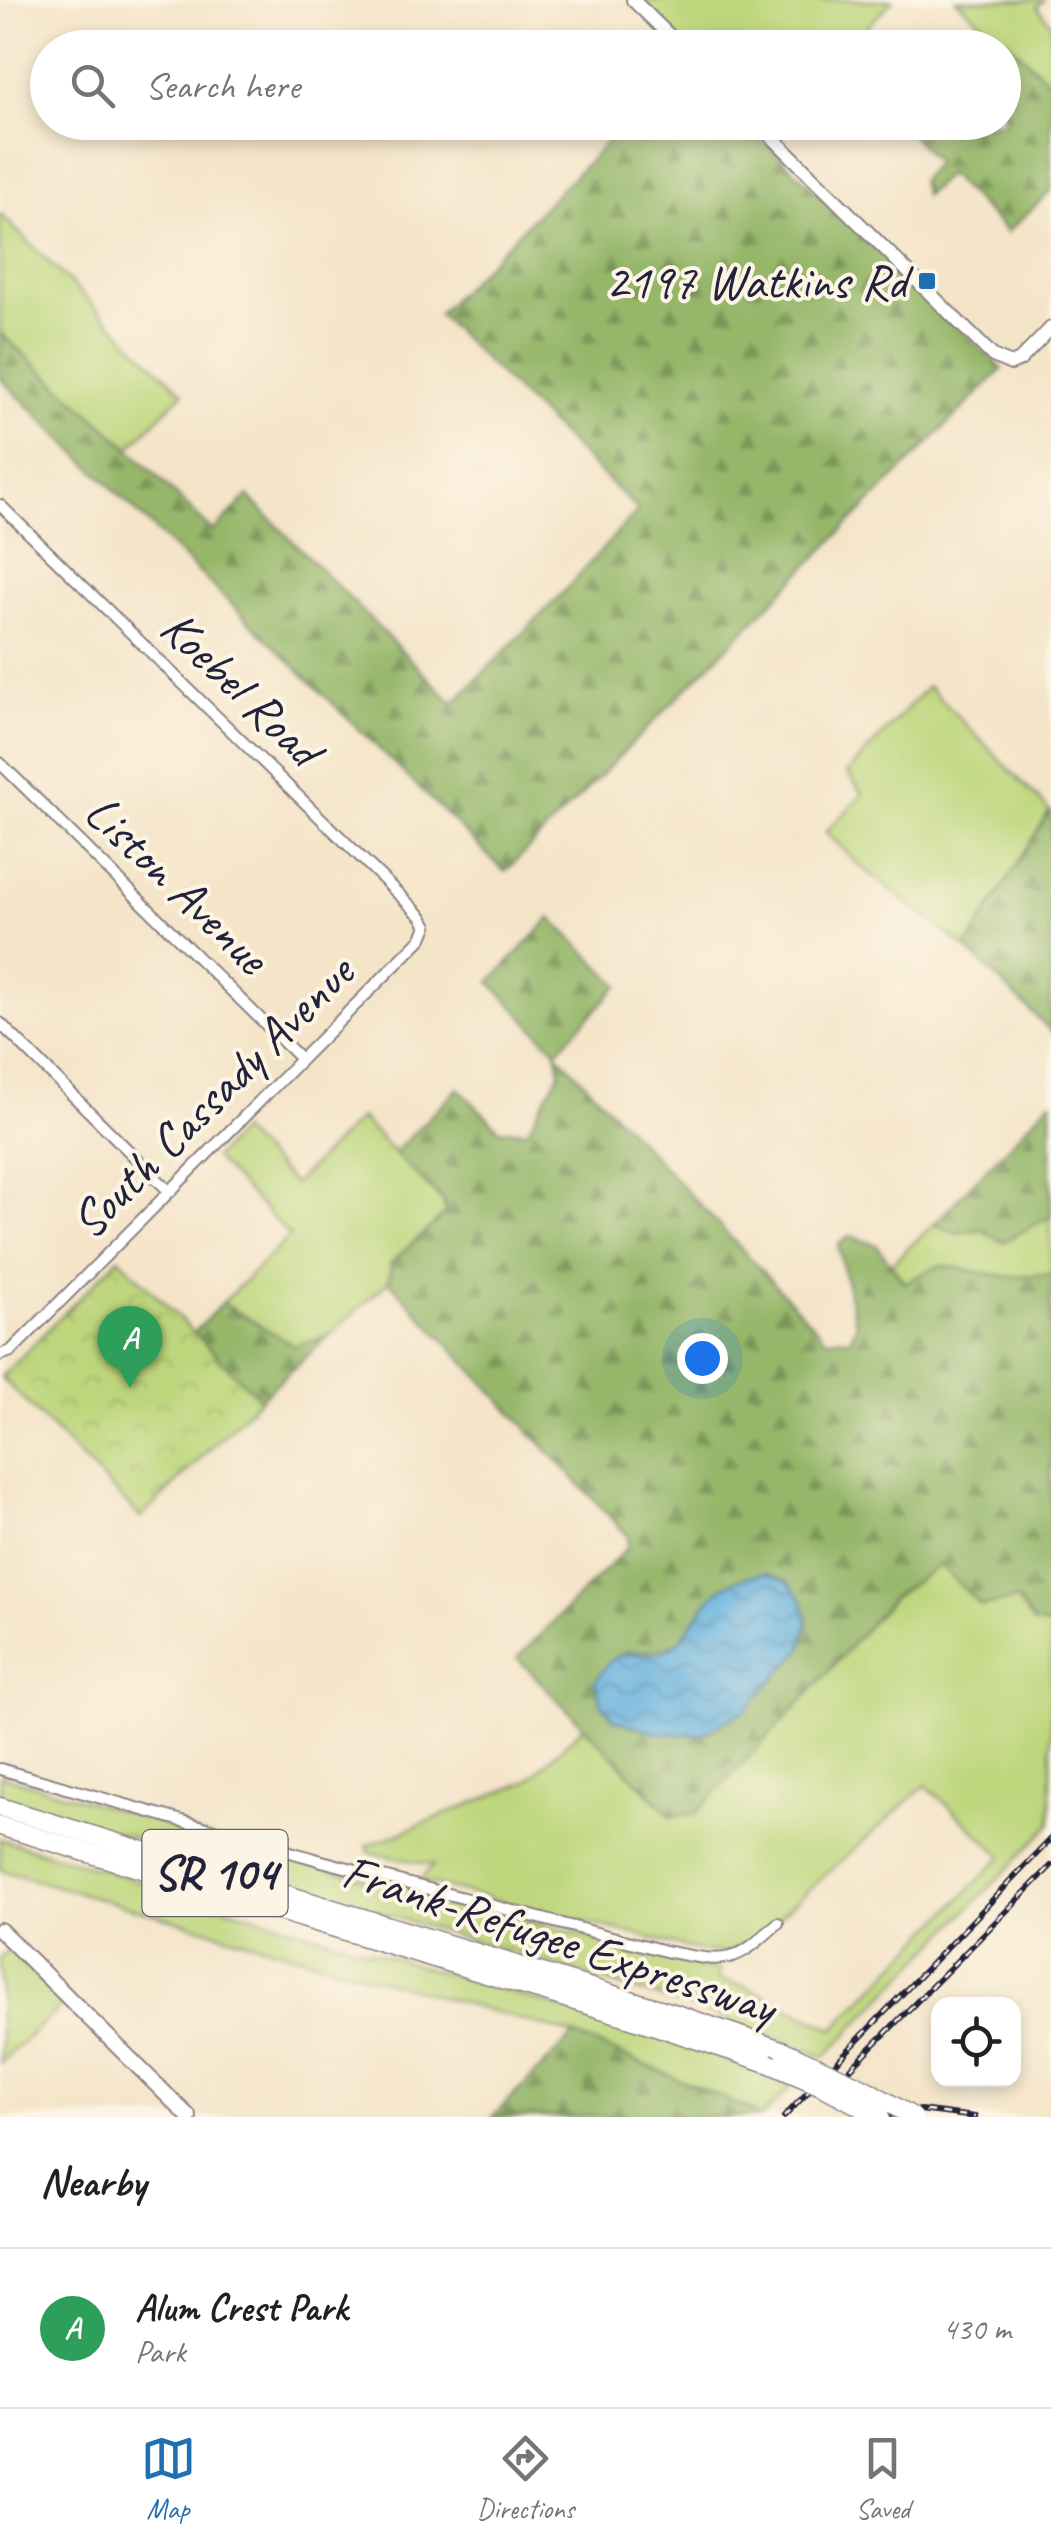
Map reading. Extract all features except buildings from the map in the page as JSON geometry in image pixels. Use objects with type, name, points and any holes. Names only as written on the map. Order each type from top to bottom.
[{"type":"highway","name":"Frank-Refugee Expressway","points":[[0,1808],[673,2013],[784,2051],[912,2117]]},
{"type":"highway","name":"Frank-Refugee Expressway","points":[[0,1826],[632,2018],[768,2063],[880,2117]]},
{"type":"main road","points":[[0,1930],[189,2117]]},
{"type":"street","points":[[634,0],[664,30]]},
{"type":"street","points":[[775,140],[993,356],[1011,364],[1020,360],[1051,328]]},
{"type":"street","name":"Koebel Road","points":[[0,505],[427,926]]},
{"type":"street","name":"Liston Avenue","points":[[0,763],[302,1059]]},
{"type":"street","name":"South Cassady Avenue","points":[[0,1355],[11,1351],[170,1192],[422,938],[427,926]]},
{"type":"street","points":[[0,1024],[170,1192]]},
{"type":"street","points":[[0,1768],[292,1853],[669,1952],[716,1961],[734,1958],[778,1923]]},
{"type":"green space","points":[[641,0],[893,0],[864,30],[670,30]]},
{"type":"green space","points":[[956,0],[1044,0],[1037,7],[1051,23],[1051,83],[1021,57],[1021,30],[990,30]]},
{"type":"green space","points":[[1021,54],[1051,83],[1051,191],[1007,232],[948,174],[924,196],[920,181],[936,162],[916,140],[1021,140]]},
{"type":"green space","points":[[609,140],[763,140],[1002,369],[505,872],[0,378],[0,333],[129,448],[213,532],[248,496],[453,703],[559,597],[638,510],[438,314]]},
{"type":"green space","points":[[0,214],[183,393],[129,448],[0,333]]},
{"type":"green space","points":[[928,686],[1050,811],[966,948],[860,866],[826,832],[863,794],[847,773]]},
{"type":"green space","points":[[1051,811],[1051,1031],[966,948]]},
{"type":"green space","points":[[551,918],[619,985],[556,1052],[490,982]]},
{"type":"green space","points":[[556,1052],[825,1338],[850,1339],[856,1325],[838,1245],[850,1236],[877,1245],[904,1283],[941,1265],[1006,1277],[1051,1274],[1051,1626],[1034,1623],[1017,1600],[981,1606],[940,1565],[892,1598],[696,1813],[672,1817],[517,1658],[627,1548],[628,1536],[389,1281],[391,1263],[446,1213],[443,1200],[394,1153],[458,1088],[499,1129],[527,1131],[560,1072]],"holes":[[[714,1594],[658,1733],[616,1720],[602,1704],[626,1652],[660,1649],[680,1640]]]},
{"type":"green space","points":[[1051,1101],[1051,1216],[1003,1242],[980,1229],[955,1233],[934,1224]]},
{"type":"green space","points":[[360,1118],[443,1201],[446,1213],[391,1263],[389,1281],[331,1334],[295,1347],[222,1303],[290,1236],[214,1158],[240,1131],[294,1184]]},
{"type":"green space","points":[[1051,1216],[1051,1274],[1006,1277],[941,1265],[904,1283],[891,1264],[934,1224],[955,1233],[1038,1222]]},
{"type":"green space","points":[[119,1258],[260,1399],[141,1518],[1,1377]]},
{"type":"green space","points":[[222,1303],[295,1346],[331,1334],[260,1399],[194,1333]]},
{"type":"green space","points":[[941,1564],[981,1606],[1017,1600],[1034,1623],[1051,1626],[1051,1824],[825,2057],[698,2009],[0,1797],[0,1775],[218,1840],[720,1971],[718,1979],[746,1987],[833,2029],[1002,1856],[926,1785],[753,1940],[726,1953],[697,1950],[420,1881],[433,1865],[370,1853],[367,1846],[528,1781],[584,1726],[672,1817],[812,1690],[892,1598]]},
{"type":"green space","points":[[0,1839],[666,2040],[791,2087],[762,2117],[756,2117],[753,2111],[574,2035],[0,1870]]},
{"type":"green space","points":[[9,1950],[65,2003],[0,2063],[0,1959]]},
{"type":"green space","points":[[574,2035],[753,2111],[756,2117],[492,2117]]},
{"type":"water","points":[[765,1573],[787,1581],[803,1601],[808,1622],[801,1650],[746,1710],[701,1735],[658,1733],[615,1720],[602,1704],[595,1683],[613,1659],[672,1647],[722,1588],[738,1579]]},
{"type":"railway","points":[[784,2117],[1051,1839]]},
{"type":"railway","points":[[840,2079],[1051,1866]]},
{"type":"railway","points":[[878,2117],[920,2110],[975,2117]]},
{"type":"place","name":"2197 Watkins Rd","points":[[927,281]]},
{"type":"place","name":"Alum Crest Park","points":[[130,1388]]}]
